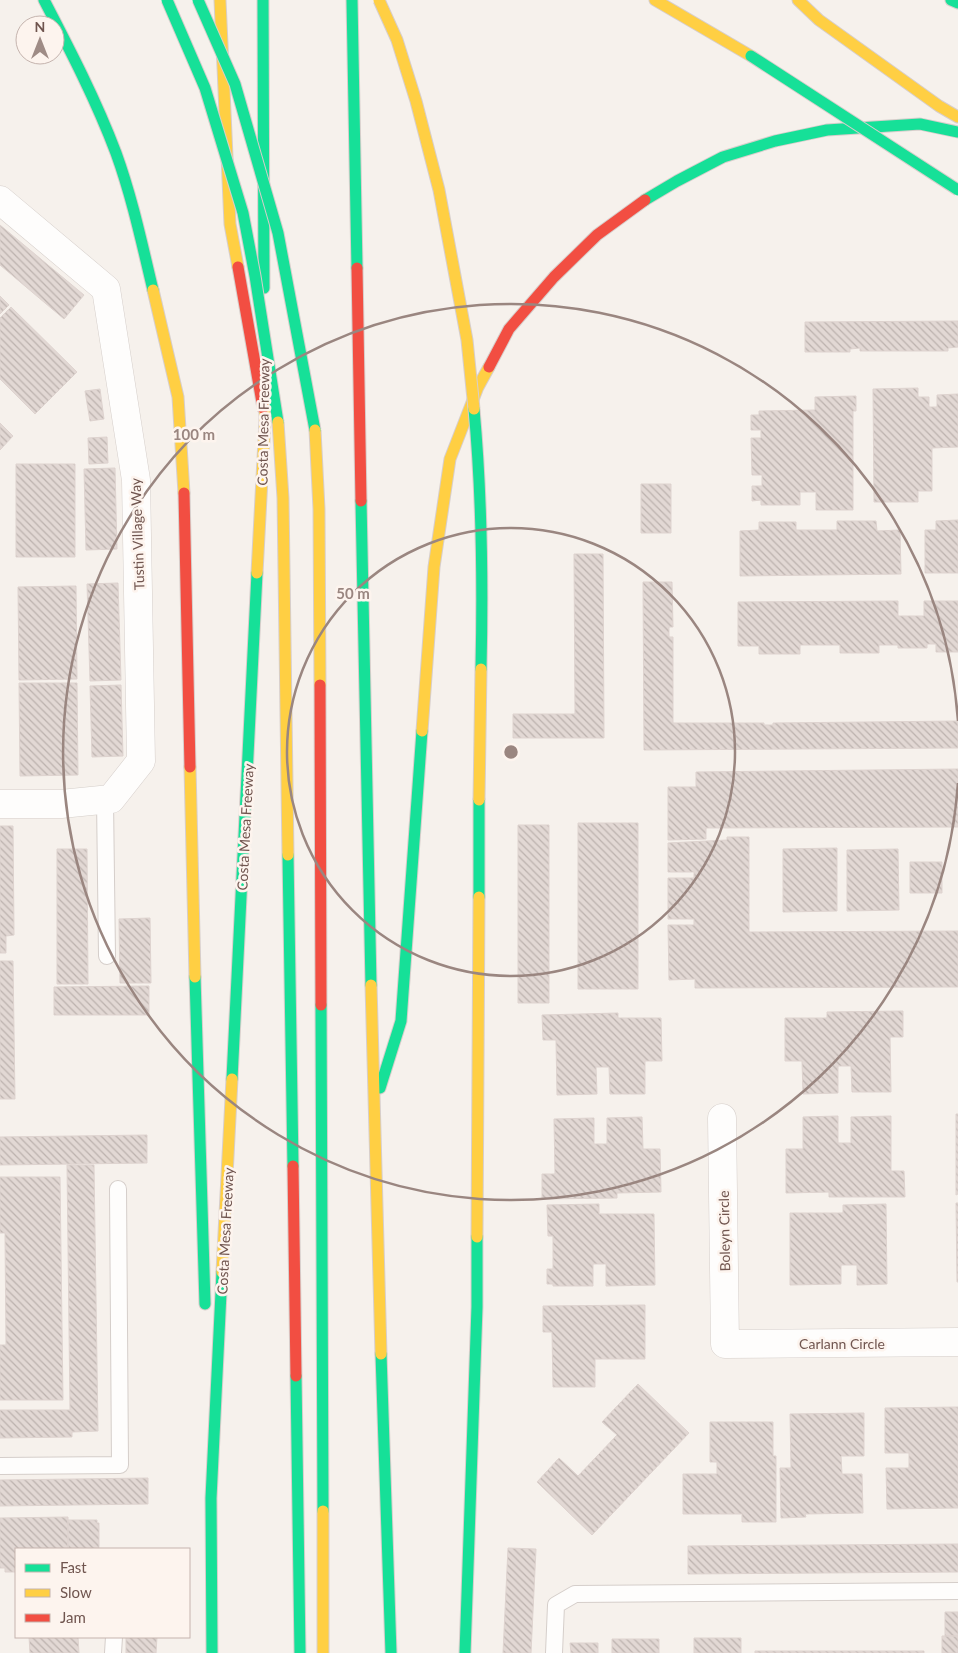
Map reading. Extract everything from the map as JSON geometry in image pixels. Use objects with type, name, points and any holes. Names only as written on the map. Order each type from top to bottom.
[{"type":"highway","points":[[44,0],[74,58],[116,153],[138,226],[178,397],[184,488],[205,1311]]},
{"type":"highway","points":[[167,0],[205,88],[243,213],[278,418],[283,498],[300,1653]]},
{"type":"highway","points":[[198,0],[235,84],[278,233],[315,430],[319,509],[323,1653]]},
{"type":"highway","points":[[220,0],[230,224],[265,421]]},
{"type":"highway","name":"Costa Mesa Freeway","points":[[212,1653],[212,1498],[265,421],[263,0]]},
{"type":"highway","points":[[352,0],[373,1109],[391,1653]]},
{"type":"highway","points":[[379,0],[397,40],[439,190],[467,340],[478,451],[483,562],[479,800],[477,1307],[465,1653]]},
{"type":"highway","points":[[655,0],[751,56],[958,190]]},
{"type":"highway","points":[[798,0],[819,20],[939,106],[958,117]]},
{"type":"highway","points":[[950,0],[958,3]]},
{"type":"highway","points":[[373,1109],[401,1021],[434,566],[450,459],[478,387],[509,329],[554,277],[597,235],[669,186],[723,157],[775,141],[828,130],[920,124],[958,132]]},
{"type":"highway","points":[[206,1350],[212,1498]]},
{"type":"street","name":"Tustin Village Way","points":[[0,200],[106,289],[136,480],[141,761],[111,798],[105,800]]},
{"type":"street","points":[[0,804],[61,804],[105,800]]},
{"type":"street","name":"Boleyn Circle","points":[[722,1118],[725,1344]]},
{"type":"street","name":"Carlann Circle","points":[[725,1344],[958,1342]]},
{"type":"lane","points":[[105,800],[107,956]]},
{"type":"lane","points":[[0,1466],[120,1465],[118,1189]]},
{"type":"lane","points":[[554,1653],[556,1605],[575,1594],[958,1591]]},
{"type":"lane","points":[[113,1653],[114,1638]]},
{"type":"building","points":[[0,225],[84,295],[64,319],[0,265]]},
{"type":"building","points":[[0,296],[9,305],[0,314]]},
{"type":"building","points":[[11,307],[77,372],[35,414],[0,379],[0,318]]},
{"type":"building","points":[[958,321],[958,347],[948,348],[948,351],[860,351],[860,348],[850,349],[850,352],[805,352],[805,322]]},
{"type":"building","points":[[918,388],[918,397],[929,397],[929,407],[937,407],[937,395],[958,394],[958,447],[932,448],[932,491],[918,491],[918,502],[874,502],[873,389]]},
{"type":"building","points":[[100,389],[104,419],[90,421],[85,391]]},
{"type":"building","points":[[856,396],[856,411],[853,411],[853,510],[816,510],[816,492],[800,492],[800,505],[761,505],[761,500],[752,501],[752,486],[762,486],[762,475],[752,475],[751,438],[761,438],[761,430],[751,430],[751,415],[759,415],[759,411],[815,410],[815,397]]},
{"type":"building","points":[[0,423],[13,436],[0,450]]},
{"type":"building","points":[[107,437],[108,463],[89,464],[88,438]]},
{"type":"building","points":[[16,464],[75,464],[75,557],[16,557]]},
{"type":"building","points":[[115,468],[117,549],[86,550],[84,469]]},
{"type":"building","points":[[641,484],[671,484],[671,533],[641,533]]},
{"type":"building","points":[[958,520],[958,573],[925,573],[925,530],[936,530],[936,521]]},
{"type":"building","points":[[837,521],[876,521],[877,531],[900,530],[901,574],[740,576],[740,531],[759,530],[759,522],[796,522],[796,530],[837,530]]},
{"type":"building","points":[[574,554],[603,554],[604,738],[513,738],[513,714],[575,714]]},
{"type":"building","points":[[643,582],[672,582],[673,627],[669,627],[669,637],[673,637],[673,723],[764,723],[764,725],[773,725],[773,723],[958,721],[958,748],[644,750]]},
{"type":"building","points":[[118,583],[121,680],[90,681],[87,584]]},
{"type":"building","points":[[76,586],[77,679],[19,680],[18,587]]},
{"type":"building","points":[[898,601],[898,616],[924,616],[924,601],[958,601],[958,652],[936,652],[936,644],[927,644],[927,648],[898,648],[898,645],[879,645],[879,653],[840,653],[840,645],[800,645],[800,654],[759,654],[759,646],[738,646],[738,602]]},
{"type":"building","points":[[19,683],[77,683],[78,775],[20,776]]},
{"type":"building","points":[[121,685],[123,756],[92,757],[90,686]]},
{"type":"building","points":[[958,769],[958,827],[706,828],[706,839],[668,840],[668,787],[696,787],[696,772]]},
{"type":"building","points":[[578,823],[638,823],[638,989],[578,989]]},
{"type":"building","points":[[518,825],[549,825],[549,1003],[518,1003]]},
{"type":"building","points":[[0,826],[13,826],[14,935],[6,936],[6,953],[0,953]]},
{"type":"building","points":[[727,837],[749,837],[749,932],[958,931],[958,987],[695,988],[695,979],[669,980],[668,925],[694,925],[694,919],[668,919],[668,878],[694,878],[694,872],[668,872],[668,843],[727,840]]},
{"type":"building","points":[[837,848],[837,911],[783,912],[783,849]]},
{"type":"building","points":[[57,849],[87,849],[88,984],[57,984]]},
{"type":"building","points":[[898,849],[899,910],[847,911],[847,850]]},
{"type":"building","points":[[910,862],[942,862],[942,893],[910,893]]},
{"type":"building","points":[[150,918],[151,983],[120,983],[119,919]]},
{"type":"building","points":[[0,961],[13,961],[15,1099],[0,1099]]},
{"type":"building","points":[[149,986],[149,1015],[54,1015],[54,987]]},
{"type":"building","points":[[903,1011],[903,1037],[890,1037],[891,1092],[852,1092],[851,1066],[838,1066],[838,1093],[803,1094],[802,1061],[785,1061],[785,1018],[827,1018],[827,1012]]},
{"type":"building","points":[[618,1013],[618,1018],[661,1018],[662,1061],[645,1061],[645,1094],[610,1094],[609,1067],[596,1067],[597,1094],[557,1095],[556,1040],[543,1040],[542,1015]]},
{"type":"building","points":[[956,1114],[958,1114],[958,1194],[956,1195]]},
{"type":"building","points":[[838,1116],[838,1143],[851,1143],[851,1117],[891,1116],[891,1171],[904,1171],[905,1197],[829,1197],[829,1192],[786,1193],[786,1149],[803,1149],[803,1117]]},
{"type":"building","points":[[642,1117],[643,1149],[660,1149],[661,1192],[617,1193],[617,1198],[542,1199],[542,1174],[555,1174],[554,1119],[594,1118],[594,1144],[607,1144],[607,1118]]},
{"type":"building","points":[[147,1135],[147,1163],[0,1165],[0,1137]]},
{"type":"building","points":[[67,1165],[94,1165],[98,1431],[72,1432],[72,1437],[0,1438],[0,1410],[70,1410]]},
{"type":"building","points":[[0,1177],[60,1177],[63,1400],[0,1400],[0,1345],[6,1345],[5,1233],[0,1233]]},
{"type":"building","points":[[956,1203],[958,1203],[958,1282],[957,1282]]},
{"type":"building","points":[[599,1204],[599,1214],[654,1214],[655,1285],[606,1286],[606,1264],[593,1264],[593,1286],[553,1286],[553,1284],[547,1284],[547,1269],[553,1269],[553,1236],[548,1236],[547,1205]]},
{"type":"building","points":[[886,1204],[887,1284],[857,1285],[857,1265],[841,1265],[841,1284],[790,1285],[790,1213],[843,1213],[843,1205]]},
{"type":"building","points":[[645,1305],[645,1359],[595,1359],[595,1387],[553,1387],[552,1332],[543,1332],[543,1306]]},
{"type":"building","points":[[638,1384],[689,1433],[592,1535],[537,1482],[559,1458],[578,1476],[617,1435],[602,1422]]},
{"type":"building","points":[[958,1407],[958,1508],[887,1509],[886,1468],[909,1468],[909,1453],[885,1453],[885,1408]]},
{"type":"building","points":[[864,1413],[864,1456],[841,1456],[842,1474],[862,1474],[863,1513],[805,1514],[806,1517],[781,1518],[780,1468],[791,1468],[790,1414]]},
{"type":"building","points":[[710,1422],[773,1422],[773,1456],[776,1456],[776,1522],[742,1522],[742,1514],[683,1514],[683,1474],[717,1474],[717,1462],[710,1462]]},
{"type":"building","points":[[148,1478],[148,1504],[0,1506],[0,1480]]},
{"type":"building","points":[[68,1517],[68,1548],[15,1548],[15,1572],[5,1572],[5,1568],[0,1568],[0,1518]]},
{"type":"building","points":[[68,1520],[97,1520],[97,1523],[99,1523],[99,1548],[68,1548]]},
{"type":"building","points":[[958,1544],[958,1572],[688,1574],[688,1546]]},
{"type":"building","points":[[508,1548],[536,1549],[531,1653],[503,1653]]},
{"type":"building","points":[[945,1612],[958,1612],[958,1636],[945,1636]]},
{"type":"building","points":[[942,1636],[958,1636],[958,1653],[942,1653]]},
{"type":"building","points":[[29,1638],[78,1638],[79,1653],[30,1653]]},
{"type":"building","points":[[126,1638],[157,1638],[156,1653],[126,1653]]},
{"type":"building","points":[[694,1638],[741,1638],[741,1653],[694,1653]]},
{"type":"building","points":[[612,1639],[659,1639],[659,1653],[612,1653]]},
{"type":"building","points":[[570,1643],[598,1643],[598,1653],[571,1653]]},
{"type":"building","points":[[755,1651],[924,1651],[924,1653],[755,1653]]},
{"type":"traffic: fast","points":[[44,0],[91,94],[116,153],[132,204],[153,290]]},
{"type":"traffic: fast","points":[[167,0],[205,88],[243,213],[278,422]]},
{"type":"traffic: fast","points":[[198,0],[235,84],[278,233],[315,430]]},
{"type":"traffic: fast","points":[[263,0],[264,288]]},
{"type":"traffic: fast","points":[[352,0],[357,268]]},
{"type":"traffic: fast","points":[[951,0],[958,3]]},
{"type":"traffic: fast","points":[[751,56],[958,190]]},
{"type":"traffic: fast","points":[[645,200],[723,157],[775,141],[827,130],[920,124],[958,132]]},
{"type":"traffic: fast","points":[[474,409],[481,539],[481,669]]},
{"type":"traffic: fast","points":[[361,501],[371,985]]},
{"type":"traffic: fast","points":[[232,1079],[257,573]]},
{"type":"traffic: fast","points":[[380,1088],[401,1021],[422,731]]},
{"type":"traffic: fast","points":[[479,800],[479,897]]},
{"type":"traffic: fast","points":[[288,855],[293,1166]]},
{"type":"traffic: fast","points":[[195,977],[205,1304]]},
{"type":"traffic: fast","points":[[321,1005],[323,1511]]},
{"type":"traffic: fast","points":[[465,1653],[477,1307],[477,1237]]},
{"type":"traffic: fast","points":[[212,1653],[211,1498],[222,1272]]},
{"type":"traffic: fast","points":[[381,1354],[391,1653]]},
{"type":"traffic: fast","points":[[296,1376],[300,1653]]},
{"type":"traffic: slow","points":[[220,0],[230,224],[238,267]]},
{"type":"traffic: slow","points":[[379,0],[397,40],[416,101],[439,190],[467,340],[474,409]]},
{"type":"traffic: slow","points":[[655,0],[751,56]]},
{"type":"traffic: slow","points":[[798,0],[819,20],[939,106],[958,117]]},
{"type":"traffic: slow","points":[[153,290],[178,397],[184,493]]},
{"type":"traffic: slow","points":[[422,731],[434,567],[450,459],[478,387],[489,367]]},
{"type":"traffic: slow","points":[[257,573],[265,389]]},
{"type":"traffic: slow","points":[[278,422],[283,498],[288,855]]},
{"type":"traffic: slow","points":[[315,430],[319,509],[320,685]]},
{"type":"traffic: slow","points":[[479,800],[481,669]]},
{"type":"traffic: slow","points":[[190,767],[195,977]]},
{"type":"traffic: slow","points":[[477,1237],[479,897]]},
{"type":"traffic: slow","points":[[371,985],[381,1354]]},
{"type":"traffic: slow","points":[[222,1272],[232,1079]]},
{"type":"traffic: slow","points":[[323,1511],[323,1653]]},
{"type":"traffic: jam","points":[[489,367],[509,329],[554,277],[597,235],[645,200]]},
{"type":"traffic: jam","points":[[238,267],[263,408]]},
{"type":"traffic: jam","points":[[357,268],[361,501]]},
{"type":"traffic: jam","points":[[184,493],[190,767]]},
{"type":"traffic: jam","points":[[320,685],[321,1005]]},
{"type":"traffic: jam","points":[[293,1166],[296,1376]]}]
